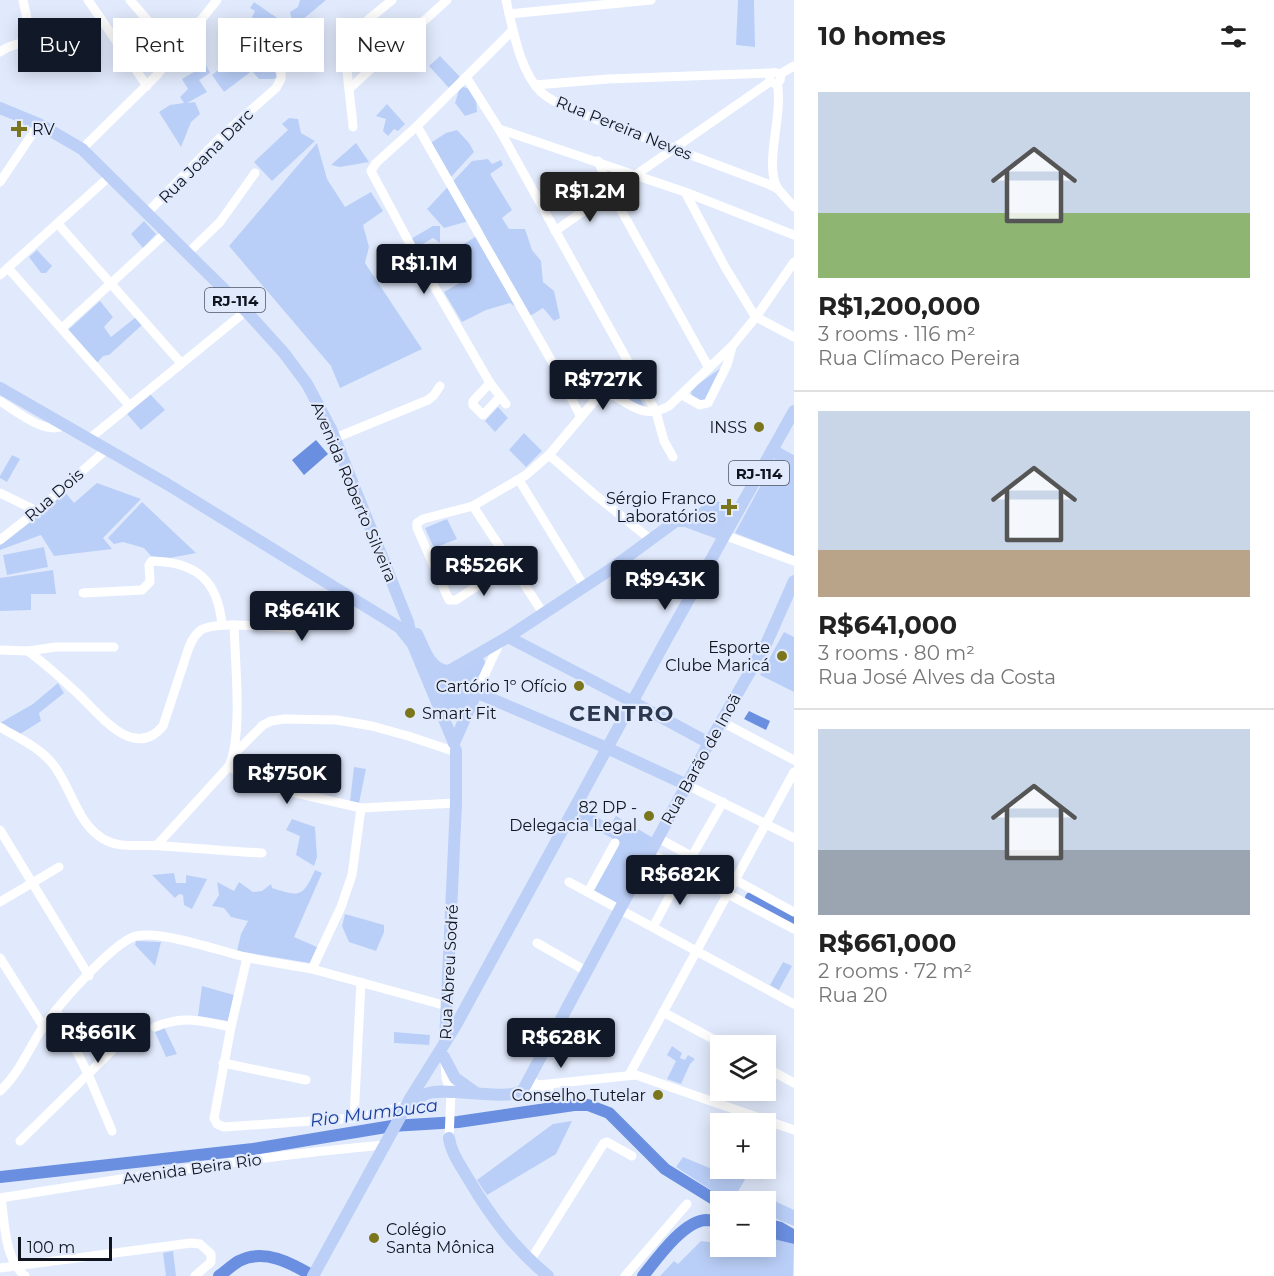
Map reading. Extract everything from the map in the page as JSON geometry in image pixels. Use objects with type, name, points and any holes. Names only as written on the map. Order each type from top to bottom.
[{"type":"main road","name":"Avenida Roberto Silveira","points":[[0,108],[39,124],[82,148],[246,311],[301,375],[335,438],[408,622],[413,645],[455,746]]},
{"type":"main road","points":[[0,388],[336,586],[396,626],[413,645]]},
{"type":"main road","name":"RJ-114","points":[[633,702],[794,411]]},
{"type":"main road","points":[[772,450],[794,462]]},
{"type":"main road","points":[[709,744],[633,702],[504,640],[673,523],[681,520],[724,535]]},
{"type":"main road","name":"Rua Barão de Inoã","points":[[519,1093],[531,1077],[658,838],[767,642],[794,580]]},
{"type":"main road","name":"Avenida Roberto Silveira","points":[[408,622],[435,666],[443,671],[456,669],[504,640]]},
{"type":"main road","points":[[421,662],[433,674],[608,748],[687,785]]},
{"type":"main road","name":"Rua Abreu Sodré","points":[[445,1043],[456,803],[455,746],[477,692]]},
{"type":"main road","points":[[319,1272],[633,702]]},
{"type":"main road","points":[[444,1057],[455,1078],[477,1094]]},
{"type":"main road","points":[[407,1109],[426,1094],[434,1091],[451,1098],[477,1094],[519,1093]]},
{"type":"main road","name":"Rua Abreu Sodré","points":[[449,1138],[452,1151],[492,1216],[515,1247],[548,1276]]},
{"type":"street","points":[[0,52],[23,42],[27,36],[28,28],[23,0]]},
{"type":"street","points":[[88,0],[147,86]]},
{"type":"street","points":[[203,18],[217,0]]},
{"type":"street","points":[[353,127],[346,57],[350,40],[392,0]]},
{"type":"street","points":[[350,88],[447,0]]},
{"type":"street","name":"Rua Pereira Neves","points":[[506,0],[512,31],[529,75],[542,93],[560,104],[672,149],[761,181],[778,189],[794,207]]},
{"type":"street","points":[[509,14],[651,0]]},
{"type":"street","points":[[135,2],[148,18]]},
{"type":"street","points":[[490,383],[473,401],[473,405],[483,415],[502,401],[371,171],[376,163],[417,126],[512,31]]},
{"type":"street","points":[[555,231],[772,77],[794,66]]},
{"type":"street","points":[[82,148],[159,72]]},
{"type":"street","name":"Rua Joana Darc","points":[[147,213],[225,133],[276,88],[281,79],[281,72]]},
{"type":"street","points":[[466,77],[498,129],[656,412],[664,441],[673,457]]},
{"type":"street","points":[[535,85],[619,78],[772,77]]},
{"type":"street","points":[[772,77],[778,92],[772,175],[778,189]]},
{"type":"street","points":[[0,182],[39,124]]},
{"type":"street","points":[[417,126],[551,360],[581,417]]},
{"type":"street","points":[[498,129],[685,192],[794,236]]},
{"type":"street","points":[[598,162],[611,192],[710,368]]},
{"type":"street","points":[[188,253],[220,222],[255,173]]},
{"type":"street","points":[[761,181],[772,175]]},
{"type":"street","points":[[110,176],[4,271],[62,328],[129,405]]},
{"type":"street","points":[[685,192],[725,267],[756,317],[794,337]]},
{"type":"street","points":[[58,224],[181,363]]},
{"type":"street","points":[[62,328],[167,232]]},
{"type":"street","points":[[604,389],[646,413],[656,412],[669,406],[733,345],[756,317],[794,262]]},
{"type":"street","points":[[89,439],[246,311]]},
{"type":"street","points":[[682,395],[700,405],[708,403],[727,365],[733,345]]},
{"type":"street","points":[[510,564],[456,600],[451,601],[447,598],[417,528],[418,521],[473,506],[519,480],[549,455],[627,362]]},
{"type":"street","points":[[335,438],[428,400],[440,386]]},
{"type":"street","points":[[0,401],[47,429],[57,429],[63,426]]},
{"type":"street","name":"Rua Dois","points":[[0,540],[37,511],[107,449]]},
{"type":"street","points":[[549,455],[650,539]]},
{"type":"street","points":[[519,480],[584,586]]},
{"type":"street","points":[[0,493],[37,511]]},
{"type":"street","points":[[473,506],[543,613]]},
{"type":"street","points":[[724,535],[794,561]]},
{"type":"street","points":[[83,593],[142,590],[150,582],[149,565],[152,561],[180,565],[197,572],[209,585],[220,604],[222,625]]},
{"type":"street","points":[[28,651],[68,684],[112,727],[130,737],[143,738],[159,730],[166,720],[193,639],[202,630],[222,625],[307,627],[336,586]]},
{"type":"street","points":[[157,845],[229,765],[234,754],[237,733],[234,625]]},
{"type":"street","name":"Rua Abreu Sodré","points":[[477,692],[504,640]]},
{"type":"street","points":[[0,650],[114,647]]},
{"type":"street","points":[[234,754],[263,725],[284,719],[337,720],[390,730],[447,750],[455,746]]},
{"type":"street","points":[[722,722],[794,760]]},
{"type":"street","points":[[0,727],[44,754],[55,766],[83,817],[100,837],[116,844],[262,853]]},
{"type":"street","points":[[237,733],[251,736]]},
{"type":"street","points":[[229,765],[241,774],[270,787],[361,808],[456,803]]},
{"type":"street","points":[[629,1075],[794,772]]},
{"type":"street","points":[[687,785],[794,838]]},
{"type":"street","points":[[692,856],[723,802]]},
{"type":"street","points":[[312,969],[341,907],[352,875],[361,808]]},
{"type":"street","points":[[0,830],[89,976]]},
{"type":"street","points":[[658,838],[794,912]]},
{"type":"street","points":[[588,892],[615,843]]},
{"type":"street","points":[[650,853],[794,929]]},
{"type":"street","points":[[0,902],[59,867]]},
{"type":"street","points":[[653,927],[683,871]]},
{"type":"street","points":[[569,882],[794,1004]]},
{"type":"street","points":[[0,1091],[20,1067],[43,1026],[56,1010],[124,941],[145,935],[161,936],[247,958],[312,969],[447,1006]]},
{"type":"street","points":[[537,943],[586,971]]},
{"type":"street","points":[[247,958],[223,1063],[214,1118],[217,1124],[224,1127],[354,1118],[407,1109]]},
{"type":"street","points":[[2,965],[43,1026]]},
{"type":"street","points":[[354,1118],[362,982]]},
{"type":"street","points":[[56,1010],[88,1074],[112,1131]]},
{"type":"street","points":[[663,1012],[710,1037]]},
{"type":"street","points":[[20,1141],[144,1019]]},
{"type":"street","points":[[155,1027],[168,1021],[188,1019],[231,1027]]},
{"type":"street","name":"Rua Abreu Sodré","points":[[445,1043],[446,1077],[451,1098],[449,1138]]},
{"type":"street","points":[[223,1063],[306,1080]]},
{"type":"street","points":[[776,1073],[794,1083]]},
{"type":"street","points":[[531,1077],[534,1083],[539,1085],[629,1075],[644,1077],[794,1130]]},
{"type":"street","points":[[519,1093],[562,1087],[586,1080]]},
{"type":"street","name":"Avenida Beira Rio","points":[[0,1198],[390,1141]]},
{"type":"street","points":[[530,1261],[604,1143],[607,1142],[632,1156]]},
{"type":"street","points":[[0,1198],[10,1254],[15,1266],[25,1276]]},
{"type":"street","points":[[625,1276],[687,1204]]},
{"type":"street","points":[[0,1268],[191,1243],[200,1244],[211,1254],[211,1262],[195,1276]]},
{"type":"shaded area","points":[[300,0],[326,0],[304,18],[292,18],[290,12],[298,7]]},
{"type":"shaded area","points":[[738,0],[754,0],[755,47],[736,45]]},
{"type":"shaded area","points":[[254,2],[279,18],[253,18],[255,11],[250,8]]},
{"type":"shaded area","points":[[440,56],[461,78],[449,88],[429,66]]},
{"type":"shaded area","points":[[206,65],[210,73],[199,80],[207,92],[187,103],[195,102],[200,114],[191,122],[181,147],[159,112],[170,105],[184,103],[180,97],[188,89],[182,79],[194,72],[206,72]]},
{"type":"shaded area","points":[[218,70],[250,72],[224,92],[212,75]]},
{"type":"shaded area","points":[[253,72],[275,72],[277,77],[274,79],[259,79]]},
{"type":"shaded area","points":[[463,87],[471,89],[476,98],[477,112],[465,116],[455,103],[459,90]]},
{"type":"shaded area","points":[[387,104],[405,124],[398,131],[394,129],[388,136],[383,131],[386,119],[376,116]]},
{"type":"shaded area","points":[[289,118],[298,119],[301,133],[315,141],[272,181],[254,162],[288,130],[282,124]]},
{"type":"shaded area","points":[[457,130],[474,152],[450,178],[429,144],[446,133]]},
{"type":"shaded area","points":[[317,143],[327,179],[345,207],[371,192],[383,211],[363,225],[369,247],[365,263],[422,349],[340,388],[331,366],[229,246]]},
{"type":"shaded area","points":[[356,143],[369,162],[340,167],[331,165]]},
{"type":"shaded area","points":[[488,159],[492,164],[501,160],[503,165],[490,174],[512,210],[502,218],[509,229],[525,229],[532,250],[541,261],[543,282],[554,291],[560,318],[554,321],[543,308],[530,316],[510,303],[486,310],[462,322],[444,292],[470,277],[451,252],[483,232],[476,219],[444,228],[427,209],[472,161]]},
{"type":"shaded area","points":[[144,221],[156,234],[143,248],[131,234]]},
{"type":"shaded area","points":[[433,226],[440,226],[440,243],[433,238],[414,249],[409,240]]},
{"type":"shaded area","points":[[37,250],[52,266],[46,273],[41,273],[29,257]]},
{"type":"shaded area","points":[[100,301],[113,317],[104,327],[111,337],[136,317],[142,325],[97,363],[68,330]]},
{"type":"shaded area","points":[[725,365],[706,400],[701,401],[692,396],[691,392],[697,385]]},
{"type":"shaded area","points":[[623,375],[628,376],[646,410],[614,390]]},
{"type":"shaded area","points":[[150,394],[165,410],[141,430],[127,414]]},
{"type":"shaded area","points":[[498,407],[508,418],[495,432],[485,421]]},
{"type":"shaded area","points":[[524,433],[542,451],[526,467],[509,450]]},
{"type":"shaded area","points":[[12,455],[20,459],[7,482],[0,476]]},
{"type":"shaded area","points":[[777,455],[794,465],[794,556],[735,533]]},
{"type":"shaded area","points":[[97,483],[141,499],[103,538],[112,549],[54,556],[41,535],[0,550],[0,545],[64,491],[74,503]]},
{"type":"shaded area","points":[[711,498],[735,510],[723,533],[688,518]]},
{"type":"shaded area","points":[[142,502],[196,553],[164,559],[151,556],[144,548],[123,542],[114,544],[108,538]]},
{"type":"shaded area","points":[[447,519],[457,539],[434,548],[425,528]]},
{"type":"shaded area","points":[[44,547],[48,567],[7,575],[3,555]]},
{"type":"shaded area","points":[[53,570],[56,594],[31,594],[31,610],[0,611],[0,578]]},
{"type":"shaded area","name":"Esporte Clube Maricá","points":[[784,632],[794,637],[794,692],[760,675]]},
{"type":"shaded area","points":[[483,658],[486,664],[465,708],[455,716],[447,714],[437,686]]},
{"type":"shaded area","points":[[58,683],[64,693],[39,713],[41,721],[20,734],[0,723],[33,704]]},
{"type":"shaded area","points":[[354,767],[366,769],[359,803],[350,801]]},
{"type":"shaded area","points":[[584,809],[610,825],[616,816],[653,838],[617,907],[590,893],[619,842],[577,819]]},
{"type":"shaded area","points":[[292,819],[315,827],[317,857],[314,866],[296,855],[300,836],[286,830]]},
{"type":"shaded area","points":[[315,870],[322,873],[294,937],[317,947],[310,963],[237,951],[241,934],[248,921],[231,917],[224,908],[212,906],[219,895],[217,882],[234,891],[239,882],[253,892],[262,891],[271,884],[272,888],[288,893],[299,893],[307,886]]},
{"type":"shaded area","points":[[174,873],[176,883],[186,883],[186,875],[207,879],[192,909],[184,905],[183,895],[179,894],[175,898],[152,875]]},
{"type":"shaded area","points":[[345,914],[384,925],[384,932],[376,951],[349,942],[342,926]]},
{"type":"shaded area","points":[[136,941],[161,942],[155,966],[135,945]]},
{"type":"shaded area","points":[[783,962],[792,966],[779,990],[770,985]]},
{"type":"shaded area","points":[[202,986],[234,995],[228,1021],[198,1016]]},
{"type":"shaded area","points":[[164,1027],[177,1054],[166,1057],[155,1032]]},
{"type":"shaded area","points":[[394,1032],[430,1035],[429,1045],[394,1043]]},
{"type":"shaded area","points":[[672,1046],[682,1053],[680,1058],[685,1060],[688,1055],[695,1059],[690,1064],[681,1084],[667,1079],[676,1061],[667,1055]]},
{"type":"shaded area","points":[[572,1121],[556,1154],[487,1195],[477,1180],[553,1124]]},
{"type":"shaded area","points":[[683,1157],[710,1168],[710,1179],[745,1179],[738,1191],[713,1191],[676,1167]]},
{"type":"shaded area","points":[[776,1202],[794,1210],[794,1226],[776,1219]]},
{"type":"shaded area","points":[[776,1240],[794,1244],[793,1276],[660,1276],[674,1261],[678,1264],[701,1241],[710,1242],[710,1257],[776,1257]]},
{"type":"shaded area","points":[[173,1251],[176,1276],[166,1276],[163,1253]]},
{"type":"water","points":[[316,440],[328,454],[304,475],[292,460]]},
{"type":"water","points":[[749,711],[770,721],[766,730],[744,719]]},
{"type":"water","points":[[776,1221],[794,1229],[794,1244],[776,1240]]},
{"type":"waterway","points":[[751,898],[794,921]]},
{"type":"waterway","name":"Rio Mumbuca","points":[[0,1177],[253,1149],[392,1126],[458,1122],[574,1105],[588,1105],[609,1113],[665,1169],[710,1197]]},
{"type":"waterway","points":[[643,1276],[679,1234],[697,1222],[710,1221]]},
{"type":"waterway","points":[[219,1276],[239,1261],[258,1256],[287,1262],[313,1276]]},
{"type":"place","name":"RV","points":[[19,129]]},
{"type":"place","name":"INSS","points":[[759,427]]},
{"type":"place","name":"Sérgio Franco Laboratórios","points":[[729,507]]},
{"type":"place","name":"Esporte Clube Maricá","points":[[782,656]]},
{"type":"place","name":"Cartório 1º Ofício","points":[[579,686]]},
{"type":"place","name":"Smart Fit","points":[[410,713]]},
{"type":"place","name":"82 DP - Delegacia Legal","points":[[649,816]]},
{"type":"place","name":"Conselho Tutelar","points":[[658,1095]]},
{"type":"place","name":"Colégio Santa Mônica","points":[[374,1238]]},
{"type":"district","name":"CENTRO","points":[[622,713]]}]
